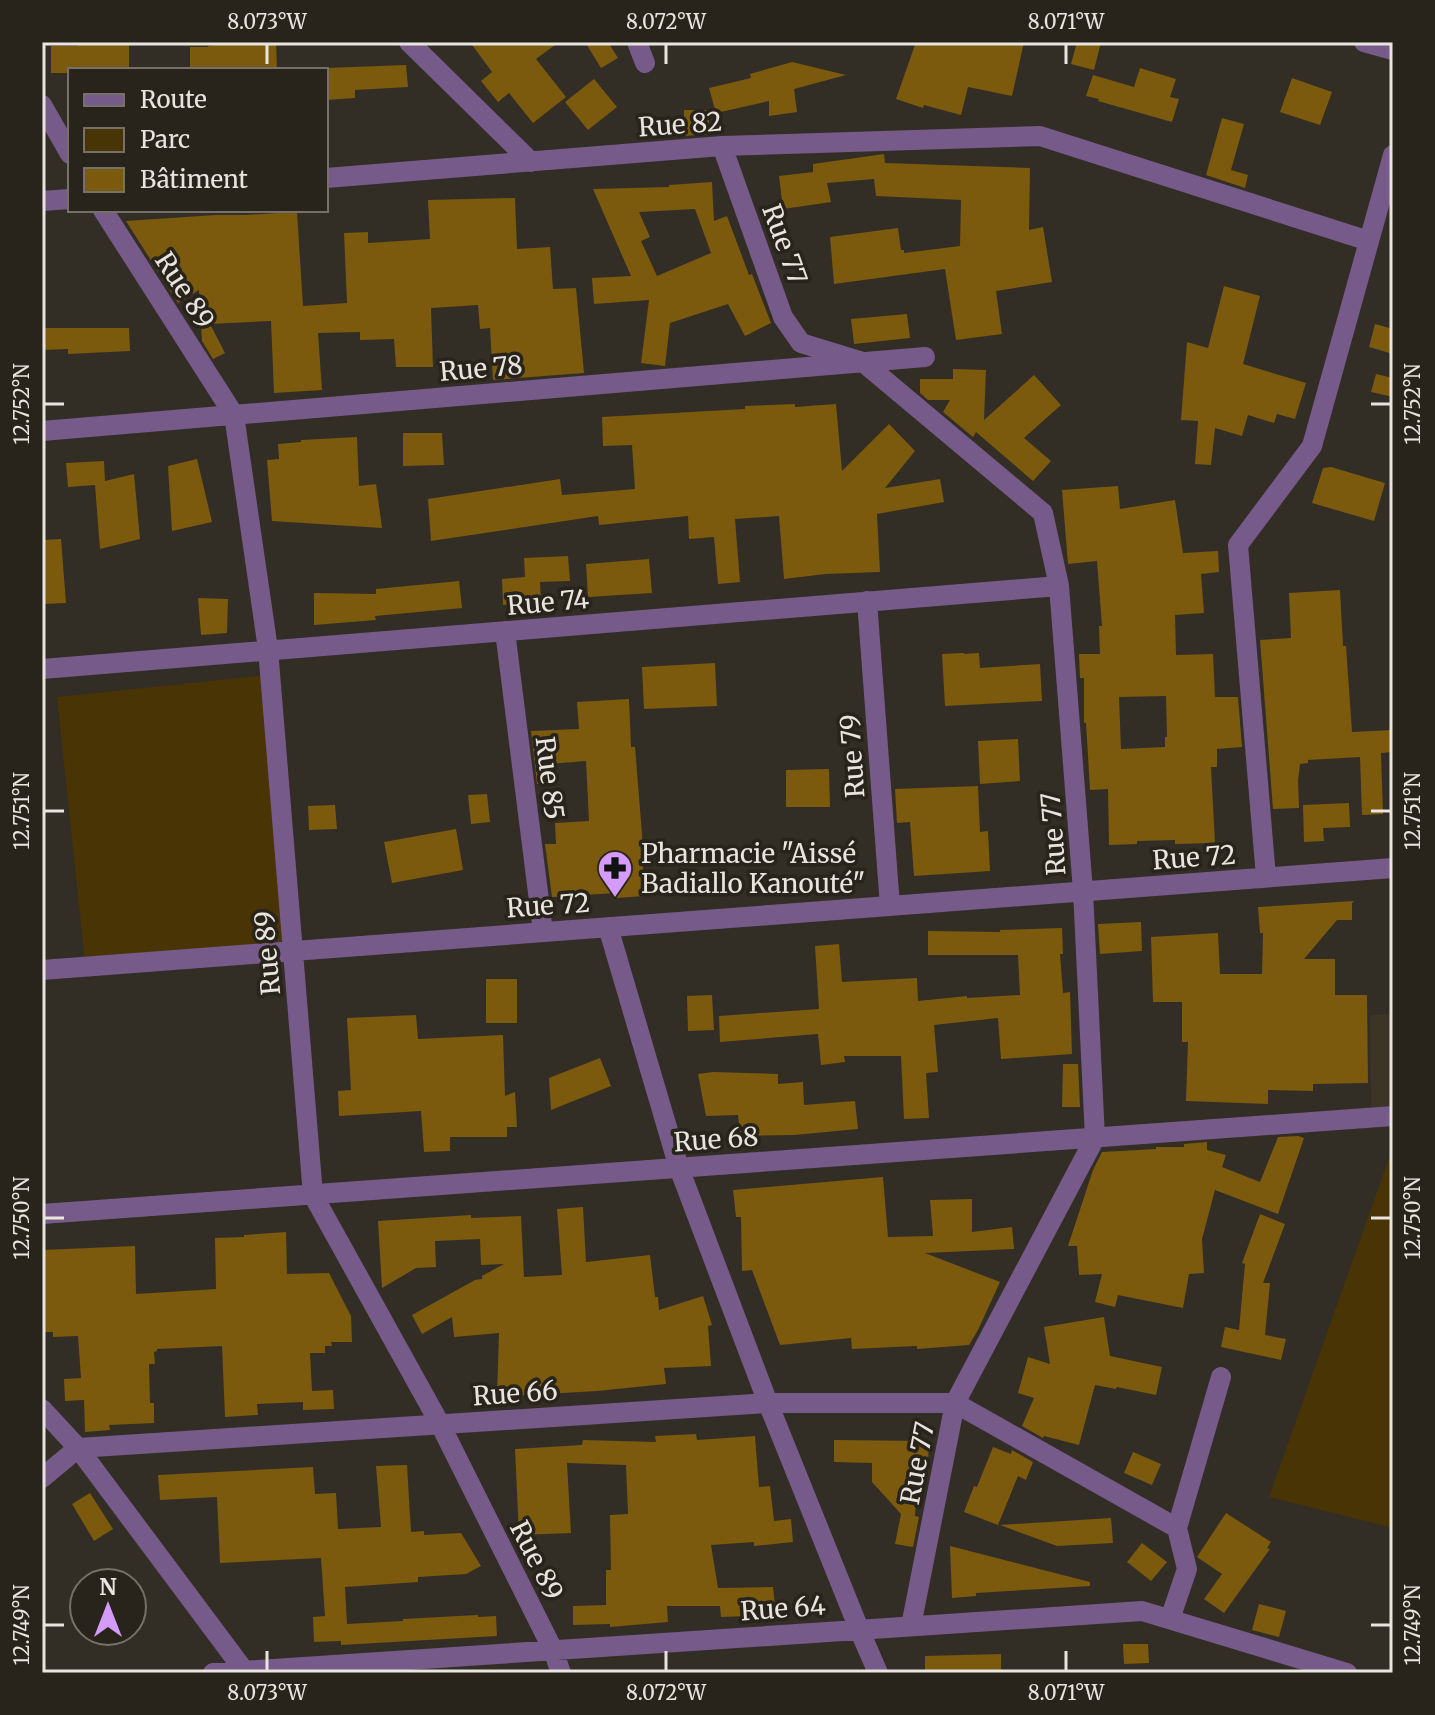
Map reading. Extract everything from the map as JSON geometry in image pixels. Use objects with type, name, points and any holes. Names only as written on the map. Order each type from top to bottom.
[{"type":"street","points":[[409,42],[531,162]]},
{"type":"street","points":[[637,42],[645,63]]},
{"type":"street","points":[[1364,42],[1393,50]]},
{"type":"street","points":[[42,105],[68,150]]},
{"type":"street","name":"Rue 82","points":[[328,178],[722,146],[1040,136],[1369,241]]},
{"type":"street","name":"Rue 77","points":[[722,146],[783,317],[801,343],[863,362],[1043,513],[1059,586],[1083,891],[1095,1138],[955,1403],[911,1626]]},
{"type":"street","points":[[1266,877],[1238,545],[1312,446],[1393,155]]},
{"type":"street","points":[[42,201],[68,199]]},
{"type":"street","name":"Rue 89","points":[[104,212],[234,415],[268,649],[313,1195],[440,1424],[553,1650],[561,1673]]},
{"type":"street","name":"Rue 78","points":[[42,431],[925,357]]},
{"type":"street","name":"Rue 74","points":[[42,669],[1059,586]]},
{"type":"street","name":"Rue 79","points":[[867,601],[890,906]]},
{"type":"street","name":"Rue 85","points":[[505,631],[543,932]]},
{"type":"street","name":"Rue 72","points":[[42,970],[1393,868]]},
{"type":"street","points":[[608,927],[679,1168],[768,1403],[878,1673]]},
{"type":"street","name":"Rue 68","points":[[42,1214],[1393,1116]]},
{"type":"street","points":[[1170,1619],[1187,1569],[1177,1528],[1221,1377]]},
{"type":"street","name":"Rue 66","points":[[78,1448],[768,1403],[955,1403]]},
{"type":"street","points":[[955,1403],[1177,1528]]},
{"type":"street","points":[[42,1409],[78,1448],[246,1672]]},
{"type":"street","points":[[42,1478],[78,1448]]},
{"type":"street","name":"Rue 64","points":[[213,1673],[1142,1611],[1305,1667],[1347,1673]]},
{"type":"shaded area","points":[[1393,1014],[1393,1106],[1371,1107],[1370,1015]]},
{"type":"green space","points":[[269,675],[297,940],[85,962],[57,697]]},
{"type":"green space","points":[[1389,1158],[1393,1158],[1393,1528],[1269,1497]]},
{"type":"building","points":[[78,42],[129,42],[129,68],[68,68],[68,73],[51,73],[51,46],[78,46]]},
{"type":"building","points":[[276,42],[277,68],[190,68],[190,47]]},
{"type":"building","points":[[470,42],[559,42],[536,59],[566,97],[533,123],[509,93],[498,102],[481,81],[492,72]]},
{"type":"building","points":[[585,42],[608,42],[618,58],[601,68]]},
{"type":"building","points":[[916,42],[1024,42],[1012,96],[968,87],[961,115],[896,99]]},
{"type":"building","points":[[1077,42],[1101,42],[1094,70],[1071,64]]},
{"type":"building","points":[[792,62],[846,75],[794,89],[797,112],[769,116],[769,101],[716,113],[709,88],[751,78],[750,74]]},
{"type":"building","points":[[406,65],[408,87],[355,90],[355,98],[328,100],[326,68]]},
{"type":"building","points":[[1140,68],[1176,79],[1170,97],[1179,99],[1172,122],[1086,96],[1093,75],[1134,87]]},
{"type":"building","points":[[1292,78],[1332,92],[1320,125],[1280,112]]},
{"type":"building","points":[[594,79],[617,107],[588,130],[565,102]]},
{"type":"building","points":[[684,110],[709,110],[709,134],[684,136]]},
{"type":"building","points":[[1222,118],[1244,124],[1231,170],[1248,175],[1245,188],[1206,175]]},
{"type":"building","points":[[884,154],[885,163],[1030,168],[1029,230],[1043,227],[1052,282],[996,291],[1002,334],[956,340],[945,269],[834,284],[830,237],[898,228],[904,253],[960,246],[961,200],[876,196],[874,179],[827,183],[831,202],[783,209],[779,176],[813,172],[813,164]]},
{"type":"building","points":[[712,182],[714,221],[727,216],[771,323],[745,336],[728,304],[670,323],[665,366],[641,363],[649,300],[594,304],[592,278],[631,276],[593,189]],"holes":[[[695,209],[711,253],[657,276],[641,241],[650,237],[639,212]]]},
{"type":"building","points":[[515,198],[517,249],[550,247],[553,289],[576,288],[584,373],[493,380],[490,328],[480,329],[478,305],[431,308],[433,367],[396,367],[394,339],[360,340],[360,332],[318,333],[322,390],[274,393],[271,321],[210,324],[225,353],[213,359],[202,341],[199,290],[178,303],[126,221],[297,212],[303,306],[347,303],[344,233],[368,232],[368,243],[430,239],[428,200]]},
{"type":"building","points":[[1224,286],[1260,296],[1243,364],[1306,383],[1295,419],[1277,414],[1274,423],[1248,415],[1242,436],[1215,428],[1211,465],[1195,464],[1198,421],[1181,420],[1187,342],[1208,348]]},
{"type":"building","points":[[907,314],[910,338],[854,344],[851,319]]},
{"type":"building","points":[[1375,324],[1393,329],[1393,354],[1369,347]]},
{"type":"building","points":[[42,328],[129,328],[130,351],[68,354],[68,349],[42,350]]},
{"type":"building","points":[[953,369],[986,370],[984,420],[1034,375],[1061,405],[1024,438],[1051,461],[1033,481],[976,432],[973,437],[943,412],[950,400],[928,400],[920,393],[920,379],[953,379]]},
{"type":"building","points":[[1376,374],[1393,378],[1393,397],[1371,392]]},
{"type":"building","points":[[795,404],[795,407],[836,404],[842,471],[889,424],[915,451],[885,488],[940,479],[944,502],[877,514],[880,572],[784,579],[779,516],[735,519],[740,582],[718,584],[714,537],[689,539],[688,516],[599,525],[598,516],[431,541],[428,499],[560,479],[562,495],[635,489],[632,445],[603,446],[602,417]]},
{"type":"building","points":[[403,433],[442,433],[444,465],[403,466]]},
{"type":"building","points":[[357,437],[359,486],[376,484],[382,528],[272,521],[267,460],[279,459],[278,444]]},
{"type":"building","points":[[197,459],[212,522],[172,531],[168,466]]},
{"type":"building","points":[[104,461],[105,481],[134,474],[140,539],[100,549],[95,485],[68,487],[66,463]]},
{"type":"building","points":[[1331,467],[1385,483],[1374,521],[1312,503],[1323,468]]},
{"type":"building","points":[[1118,486],[1120,509],[1175,500],[1183,553],[1218,551],[1219,572],[1201,574],[1204,613],[1175,615],[1176,655],[1213,654],[1215,697],[1238,697],[1242,747],[1217,749],[1217,767],[1211,767],[1215,843],[1175,844],[1175,840],[1109,845],[1108,789],[1090,790],[1084,723],[1084,678],[1080,678],[1079,654],[1100,654],[1099,626],[1102,626],[1097,561],[1068,564],[1062,490]],"holes":[[[1166,696],[1165,747],[1121,749],[1119,697]]]},
{"type":"building","points":[[61,539],[66,603],[42,604],[42,540]]},
{"type":"building","points":[[568,556],[570,581],[540,582],[541,602],[503,605],[502,579],[525,577],[524,558]]},
{"type":"building","points":[[649,559],[652,593],[588,597],[586,564]]},
{"type":"building","points":[[459,581],[462,608],[314,625],[314,593],[376,594],[376,589]]},
{"type":"building","points":[[1340,590],[1352,732],[1393,730],[1393,752],[1381,753],[1383,814],[1362,815],[1360,757],[1308,760],[1308,763],[1300,764],[1299,808],[1273,809],[1260,640],[1291,638],[1289,593]]},
{"type":"building","points":[[198,598],[228,599],[227,633],[201,635]]},
{"type":"building","points":[[979,653],[980,668],[1040,664],[1042,701],[945,706],[942,654]]},
{"type":"building","points":[[715,663],[717,706],[644,709],[642,667]]},
{"type":"building","points":[[629,699],[631,747],[635,747],[642,834],[644,896],[616,898],[616,893],[552,897],[545,844],[556,844],[555,823],[589,821],[586,761],[549,764],[549,784],[537,784],[531,731],[579,729],[577,702]]},
{"type":"building","points":[[1018,739],[1020,781],[980,784],[978,741]]},
{"type":"building","points":[[829,769],[830,807],[786,807],[786,770]]},
{"type":"building","points":[[978,786],[980,832],[988,831],[990,871],[914,876],[910,822],[897,823],[895,789]]},
{"type":"building","points":[[487,794],[490,822],[471,824],[468,795]]},
{"type":"building","points":[[1349,803],[1350,827],[1323,828],[1324,841],[1304,842],[1303,805]]},
{"type":"building","points":[[335,805],[337,829],[309,830],[308,806]]},
{"type":"building","points":[[456,829],[463,870],[392,883],[384,842]]},
{"type":"building","points":[[1354,901],[1352,920],[1337,920],[1304,959],[1335,959],[1335,995],[1367,995],[1368,1083],[1313,1084],[1313,1091],[1268,1090],[1268,1104],[1186,1101],[1188,1042],[1182,1042],[1182,1002],[1153,1002],[1151,937],[1218,933],[1220,974],[1262,974],[1263,933],[1260,933],[1258,907]]},
{"type":"building","points":[[1141,922],[1142,951],[1100,954],[1098,924]]},
{"type":"building","points":[[1062,928],[1063,993],[1070,992],[1072,1054],[1001,1059],[998,1018],[934,1025],[938,1072],[926,1073],[929,1118],[904,1119],[901,1056],[844,1056],[845,1062],[821,1065],[818,1034],[720,1042],[719,1016],[819,1009],[815,946],[839,944],[842,982],[917,978],[918,1001],[1020,995],[1018,955],[928,955],[928,931],[1000,932]]},
{"type":"building","points":[[486,979],[517,979],[517,1023],[486,1023]]},
{"type":"building","points":[[712,995],[714,1030],[688,1031],[687,996]]},
{"type":"building","points":[[416,1015],[418,1039],[503,1035],[505,1096],[515,1092],[517,1127],[507,1127],[507,1137],[450,1137],[450,1151],[424,1152],[421,1111],[339,1116],[338,1091],[351,1090],[347,1018]]},
{"type":"building","points":[[600,1058],[611,1086],[551,1110],[549,1078]]},
{"type":"building","points":[[1063,1064],[1078,1064],[1080,1107],[1062,1107]]},
{"type":"building","points":[[698,1074],[778,1074],[778,1084],[803,1082],[804,1105],[855,1101],[858,1129],[740,1136],[738,1115],[706,1116]]},
{"type":"building","points":[[1278,1137],[1304,1138],[1278,1214],[1215,1190],[1202,1239],[1204,1273],[1189,1274],[1183,1308],[1118,1295],[1115,1307],[1095,1302],[1102,1274],[1079,1275],[1077,1246],[1068,1246],[1102,1152],[1184,1147],[1184,1144],[1207,1142],[1207,1150],[1226,1155],[1222,1167],[1260,1182]]},
{"type":"building","points":[[883,1177],[888,1237],[933,1236],[930,1200],[972,1199],[972,1232],[1012,1227],[1014,1249],[925,1253],[1000,1282],[969,1345],[852,1349],[851,1338],[780,1345],[752,1270],[742,1271],[741,1217],[736,1217],[733,1190]]},
{"type":"building","points":[[583,1207],[586,1262],[650,1255],[659,1310],[703,1296],[712,1325],[708,1326],[711,1366],[664,1368],[666,1384],[497,1397],[499,1333],[454,1337],[452,1317],[422,1334],[412,1315],[482,1279],[482,1276],[504,1264],[481,1265],[480,1239],[435,1241],[436,1267],[416,1268],[382,1288],[378,1221],[471,1215],[471,1218],[521,1216],[524,1277],[562,1275],[557,1209]]},
{"type":"building","points":[[1260,1214],[1285,1224],[1263,1283],[1270,1283],[1265,1335],[1286,1339],[1281,1360],[1221,1347],[1225,1327],[1239,1330],[1245,1264],[1242,1263]]},
{"type":"building","points":[[286,1232],[287,1274],[329,1273],[351,1316],[352,1342],[331,1342],[332,1346],[325,1346],[325,1353],[310,1353],[312,1391],[333,1390],[334,1409],[303,1410],[303,1402],[257,1404],[258,1415],[225,1417],[222,1346],[157,1349],[154,1352],[155,1364],[149,1364],[154,1423],[109,1425],[110,1430],[85,1432],[84,1400],[65,1401],[64,1379],[81,1378],[78,1336],[53,1337],[53,1332],[42,1332],[42,1250],[135,1246],[136,1294],[216,1289],[215,1238]]},
{"type":"building","points":[[1104,1317],[1110,1356],[1162,1367],[1156,1395],[1095,1385],[1079,1445],[1043,1438],[1022,1426],[1034,1398],[1018,1393],[1028,1357],[1050,1364],[1044,1327]]},
{"type":"building","points":[[696,1434],[697,1440],[755,1436],[759,1487],[770,1486],[774,1521],[791,1519],[793,1542],[754,1546],[754,1542],[711,1545],[718,1588],[773,1587],[776,1615],[721,1617],[720,1606],[667,1606],[668,1622],[610,1627],[610,1624],[573,1625],[573,1606],[606,1605],[606,1570],[611,1570],[610,1515],[628,1514],[626,1465],[567,1463],[571,1533],[519,1535],[515,1449],[582,1445],[583,1440],[656,1442],[655,1436]]},
{"type":"building","points":[[834,1440],[929,1441],[928,1464],[918,1464],[915,1516],[919,1517],[913,1547],[895,1544],[901,1514],[872,1482],[872,1463],[834,1462]]},
{"type":"building","points":[[993,1447],[1011,1454],[1012,1450],[1033,1462],[1026,1480],[1018,1476],[998,1525],[964,1512]]},
{"type":"building","points":[[1133,1452],[1161,1464],[1152,1485],[1124,1473]]},
{"type":"building","points":[[407,1465],[411,1532],[424,1531],[424,1535],[461,1533],[481,1566],[466,1574],[418,1577],[418,1582],[345,1587],[347,1624],[496,1616],[497,1636],[341,1645],[341,1641],[314,1642],[313,1617],[325,1616],[321,1558],[220,1563],[217,1497],[160,1500],[158,1475],[313,1467],[315,1494],[336,1493],[338,1529],[381,1527],[376,1466]]},
{"type":"building","points":[[90,1493],[113,1529],[94,1541],[72,1504]]},
{"type":"building","points":[[1226,1513],[1271,1542],[1267,1548],[1270,1549],[1224,1613],[1204,1599],[1222,1574],[1197,1557]]},
{"type":"building","points":[[1111,1518],[1113,1543],[1057,1546],[1000,1525]]},
{"type":"building","points":[[1142,1543],[1167,1562],[1151,1581],[1127,1562]]},
{"type":"building","points":[[950,1546],[1090,1582],[1090,1586],[976,1593],[976,1596],[952,1598]]},
{"type":"building","points":[[1259,1604],[1286,1611],[1279,1637],[1252,1630]]},
{"type":"building","points":[[1123,1644],[1148,1644],[1149,1663],[1124,1664]]},
{"type":"building","points":[[1001,1654],[1001,1673],[925,1673],[925,1656]]},
{"type":"place","name":"Pharmacie \"Aissé Badiallo Kanouté\"","points":[[615,899]]}]
